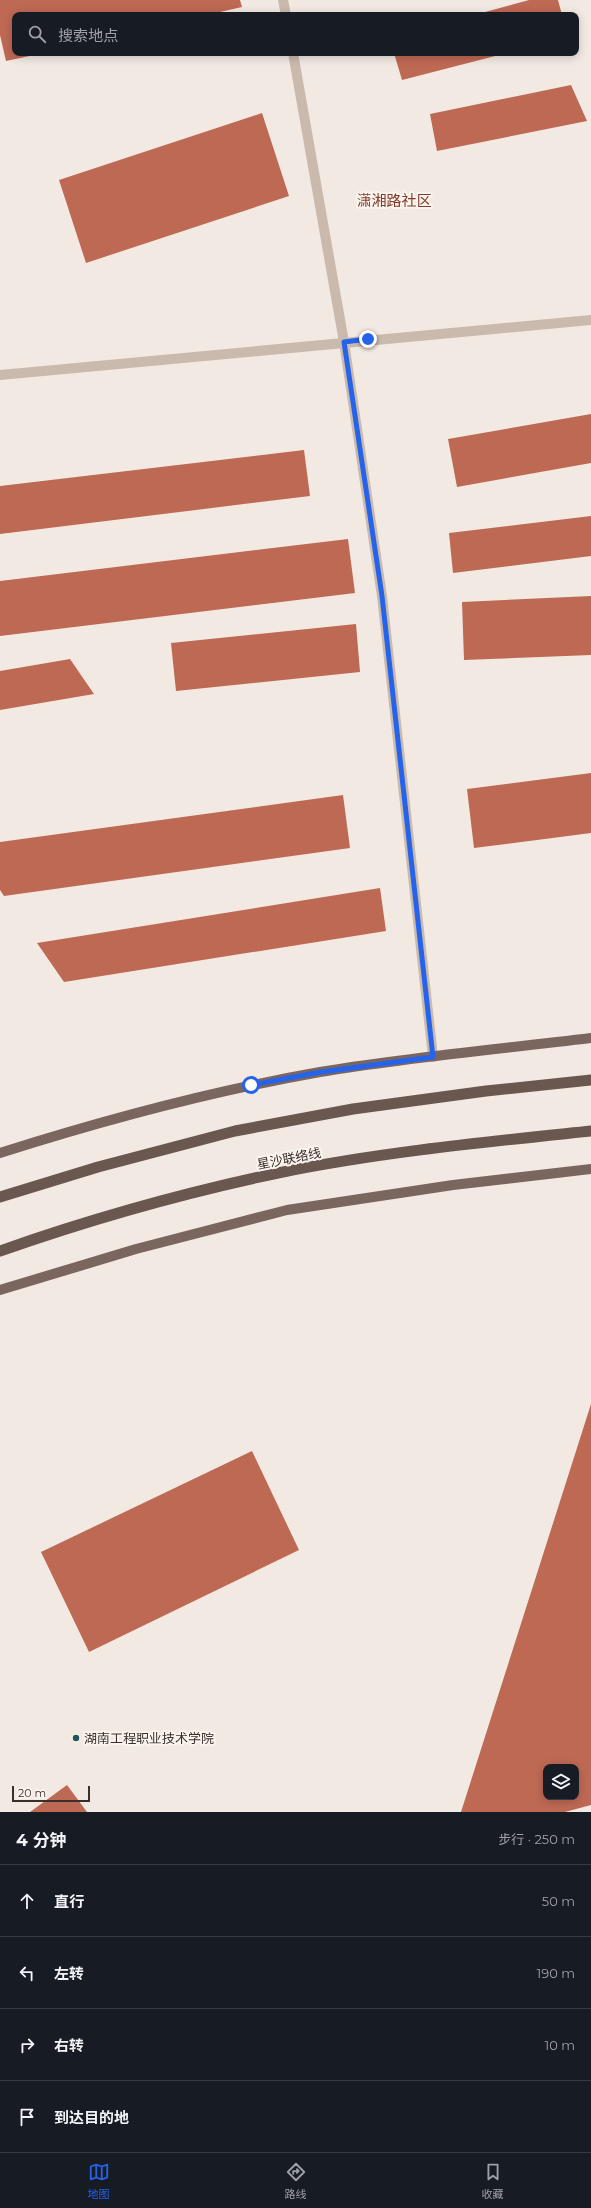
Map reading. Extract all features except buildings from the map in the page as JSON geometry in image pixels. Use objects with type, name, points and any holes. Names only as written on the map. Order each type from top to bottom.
[{"type":"highway","points":[[0,1197],[98,1167],[235,1131],[353,1109],[486,1091],[591,1080]]},
{"type":"highway","name":"星沙联络线","points":[[0,1251],[60,1230],[148,1203],[279,1173],[427,1149],[591,1131]]},
{"type":"main road","points":[[0,1152],[48,1137],[251,1085],[321,1072],[591,1038]]},
{"type":"main road","points":[[0,1290],[136,1249],[287,1210],[453,1185],[591,1169]]},
{"type":"lane","points":[[283,0],[285,12]]},
{"type":"lane","points":[[294,56],[344,342],[382,596],[433,1057]]},
{"type":"lane","points":[[0,375],[591,320]]},
{"type":"place","name":"湖南工程职业技术学院","points":[[76,1738]]},
{"type":"district","name":"潇湘路社区","points":[[394,201]]},
{"type":"route","points":[[251,1085],[321,1072],[433,1057],[382,596],[344,342],[368,339]]}]
